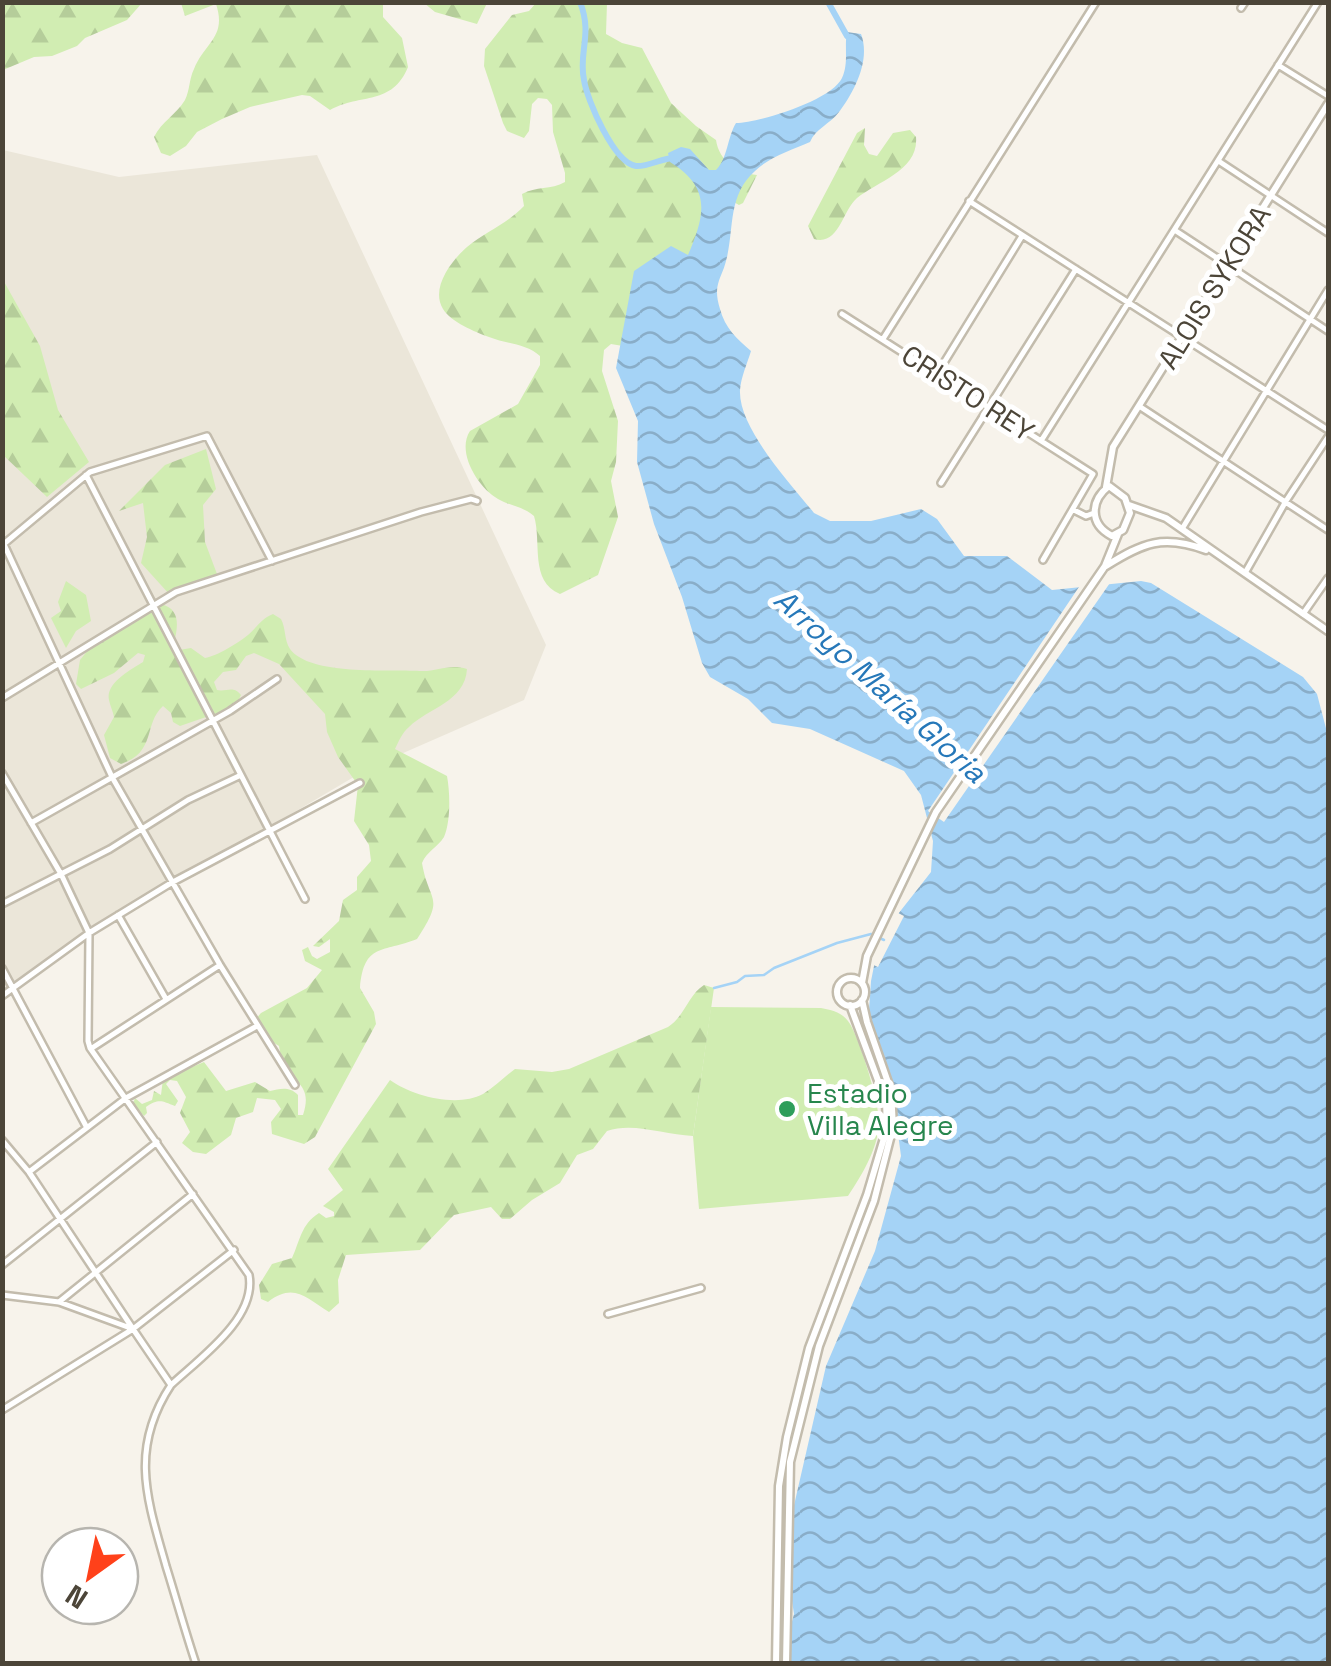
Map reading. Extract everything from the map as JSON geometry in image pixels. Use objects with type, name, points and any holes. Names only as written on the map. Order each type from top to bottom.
[{"type":"street","points":[[883,338],[1096,2]]},
{"type":"street","points":[[1042,441],[1318,2]]},
{"type":"street","points":[[1278,65],[1328,96]]},
{"type":"street","name":"ALOIS SYKORA","points":[[1109,487],[1113,447],[1328,104]]},
{"type":"street","points":[[1220,162],[1328,233]]},
{"type":"street","points":[[969,201],[1269,390],[1328,434],[1245,573]]},
{"type":"street","points":[[1176,231],[1328,331]]},
{"type":"street","points":[[936,374],[1023,235]]},
{"type":"street","points":[[941,483],[1076,270]]},
{"type":"street","points":[[1182,529],[1328,290]]},
{"type":"street","name":"CRISTO REY","points":[[842,314],[1093,474],[1074,510]]},
{"type":"street","points":[[1139,406],[1328,530]]},
{"type":"street","points":[[272,562],[207,436],[86,474],[3,543],[112,776],[170,883],[295,1085]]},
{"type":"street","points":[[86,474],[306,899]]},
{"type":"street","points":[[1110,550],[1094,513],[1097,498],[1109,487],[1129,506],[1182,529],[1328,631]]},
{"type":"street","points":[[2,698],[176,592],[420,512],[477,501]]},
{"type":"street","points":[[776,1664],[780,1486],[787,1437],[809,1348],[888,1128],[886,1102],[850,1005],[840,1000],[837,992],[842,981],[850,978],[867,956],[936,812],[1105,566],[1128,517],[1129,506]]},
{"type":"street","points":[[1042,560],[1074,510],[1086,516],[1094,513]]},
{"type":"street","points":[[1128,517],[1144,510]]},
{"type":"street","points":[[1105,532],[1118,534]]},
{"type":"street","points":[[1105,566],[1132,548],[1152,542],[1172,541],[1219,555]]},
{"type":"street","points":[[1302,614],[1328,578]]},
{"type":"street","points":[[31,823],[213,720],[277,678]]},
{"type":"street","points":[[2,904],[188,800],[241,775]]},
{"type":"street","points":[[3,776],[61,874],[89,933],[90,1048],[249,1275],[252,1289],[238,1320],[171,1385],[152,1422],[145,1491],[196,1664]]},
{"type":"street","points":[[2,996],[89,933],[170,883],[360,783]]},
{"type":"street","points":[[118,916],[167,1000]]},
{"type":"street","points":[[786,1664],[790,1462],[819,1346],[874,1201],[893,1127],[891,1091],[862,1000],[867,956]]},
{"type":"street","points":[[90,1048],[220,966]]},
{"type":"street","points":[[2,968],[86,1126]]},
{"type":"street","points":[[850,978],[862,983]]},
{"type":"street","points":[[850,1005],[862,1000]]},
{"type":"street","points":[[28,1172],[126,1098],[258,1026]]},
{"type":"street","points":[[2,1140],[61,1219],[171,1385]]},
{"type":"street","points":[[2,1265],[156,1142]]},
{"type":"street","points":[[60,1302],[193,1194]]},
{"type":"street","points":[[2,1410],[132,1329],[234,1250]]},
{"type":"street","points":[[608,1314],[701,1288]]},
{"type":"street","points":[[2,1295],[60,1302],[132,1329]]},
{"type":"shaded area","points":[[3,150],[119,177],[317,155],[546,645],[524,700],[369,768],[90,933],[3,994]]},
{"type":"green space","points":[[3,2],[142,3],[127,20],[85,38],[77,46],[3,70]]},
{"type":"green space","points":[[181,3],[383,3],[383,17],[402,38],[408,67],[393,88],[384,93],[330,110],[302,95],[250,107],[197,132],[186,146],[170,156],[161,153],[154,137],[185,100],[194,69],[219,24],[216,4],[185,16]]},
{"type":"green space","points":[[424,3],[487,3],[477,24],[435,12]]},
{"type":"green space","points":[[536,3],[607,3],[606,34],[642,48],[671,103],[716,140],[730,165],[757,175],[743,203],[730,200],[629,347],[611,344],[604,350],[602,371],[618,421],[611,481],[618,517],[598,575],[560,594],[550,588],[540,570],[534,516],[490,494],[471,469],[466,449],[470,431],[518,404],[540,365],[540,356],[457,322],[443,309],[439,292],[444,275],[461,253],[524,206],[522,194],[565,182],[553,132],[552,105],[547,99],[538,98],[532,104],[529,131],[524,138],[507,131],[484,66],[485,49],[512,15],[529,11]]},
{"type":"green space","points":[[865,128],[864,145],[869,154],[877,156],[893,133],[910,130],[916,137],[911,158],[896,174],[857,198],[835,233],[822,240],[814,239],[808,226],[857,133]]},
{"type":"green space","points":[[2,278],[40,346],[58,410],[89,462],[47,497],[3,455]]},
{"type":"green space","points":[[206,449],[216,489],[203,505],[205,542],[217,574],[170,595],[141,563],[147,537],[143,503],[119,511],[165,465]]},
{"type":"green space","points":[[66,581],[86,595],[91,621],[76,631],[66,648],[51,618],[61,611],[58,602]]},
{"type":"green space","points":[[161,604],[175,614],[174,643],[179,650],[191,648],[205,658],[239,642],[273,614],[281,619],[290,649],[314,664],[370,670],[467,669],[465,680],[453,697],[409,727],[395,749],[447,776],[446,830],[422,863],[433,900],[431,914],[417,939],[377,951],[366,963],[360,988],[374,1012],[376,1024],[315,1137],[304,1144],[272,1134],[271,1122],[281,1109],[275,1100],[257,1098],[253,1112],[236,1118],[231,1135],[206,1154],[193,1152],[182,1143],[190,1132],[180,1113],[186,1097],[177,1081],[166,1084],[178,1101],[175,1106],[154,1102],[146,1107],[144,1116],[133,1104],[135,1098],[142,1104],[152,1100],[154,1091],[161,1095],[163,1079],[204,1062],[226,1091],[255,1082],[270,1091],[291,1090],[298,1095],[298,1115],[303,1115],[304,1091],[287,1070],[279,1046],[261,1035],[254,1021],[261,1013],[307,988],[322,970],[305,961],[302,950],[308,947],[317,959],[330,952],[330,939],[319,947],[313,946],[339,921],[343,900],[357,890],[357,877],[371,861],[369,845],[354,821],[358,785],[338,757],[327,732],[325,714],[279,664],[254,653],[246,656],[236,670],[223,672],[214,682],[217,690],[233,690],[241,695],[235,707],[180,726],[163,706],[140,752],[121,764],[110,758],[104,735],[114,717],[109,702],[111,688],[143,662],[145,655],[138,653],[114,673],[81,689],[76,684],[80,660],[88,650]]},
{"type":"green space","points":[[704,985],[714,988],[693,1136],[638,1128],[607,1131],[593,1149],[577,1155],[560,1183],[510,1219],[502,1219],[491,1207],[454,1215],[420,1250],[346,1255],[338,1280],[339,1303],[329,1312],[300,1294],[285,1293],[268,1302],[261,1299],[259,1285],[272,1264],[292,1258],[308,1222],[319,1213],[326,1218],[334,1216],[323,1206],[343,1190],[328,1169],[390,1080],[422,1095],[461,1100],[483,1094],[515,1069],[569,1069],[668,1027]]},
{"type":"green space","name":"Estadio Villa Alegre","points":[[711,1007],[821,1008],[848,1021],[868,1072],[879,1125],[872,1153],[848,1196],[699,1209],[693,1136]]},
{"type":"water","points":[[847,32],[861,34],[864,44],[855,85],[839,112],[810,142],[767,162],[746,180],[736,201],[727,257],[717,287],[725,322],[751,351],[740,390],[742,405],[768,455],[814,513],[830,521],[871,521],[921,509],[937,519],[964,556],[1007,556],[1052,590],[1151,583],[1303,677],[1317,694],[1328,736],[1328,1663],[781,1663],[794,1614],[784,1549],[826,1366],[875,1251],[901,1156],[894,1104],[875,1058],[868,1025],[871,981],[891,923],[931,872],[933,841],[921,795],[904,771],[810,729],[772,723],[748,699],[710,677],[654,524],[637,462],[638,421],[616,368],[634,271],[671,246],[688,255],[701,215],[699,192],[684,172],[670,162],[668,153],[681,147],[690,149],[709,170],[716,170],[736,123],[794,109],[836,86],[844,72]]},
{"type":"pier","points":[[1112,580],[944,822],[928,811],[1081,584]]},
{"type":"pier","points":[[894,911],[904,916],[878,967],[869,963]]},
{"type":"waterway","name":"Arroyo María Gloria","points":[[580,2],[585,24],[584,80],[611,143],[636,166],[674,158]]},
{"type":"waterway","points":[[828,2],[847,36]]},
{"type":"waterway","points":[[714,988],[745,976],[764,975],[837,943],[871,934],[884,940]]},
{"type":"place","name":"Estadio Villa Alegre","points":[[787,1109]]}]
